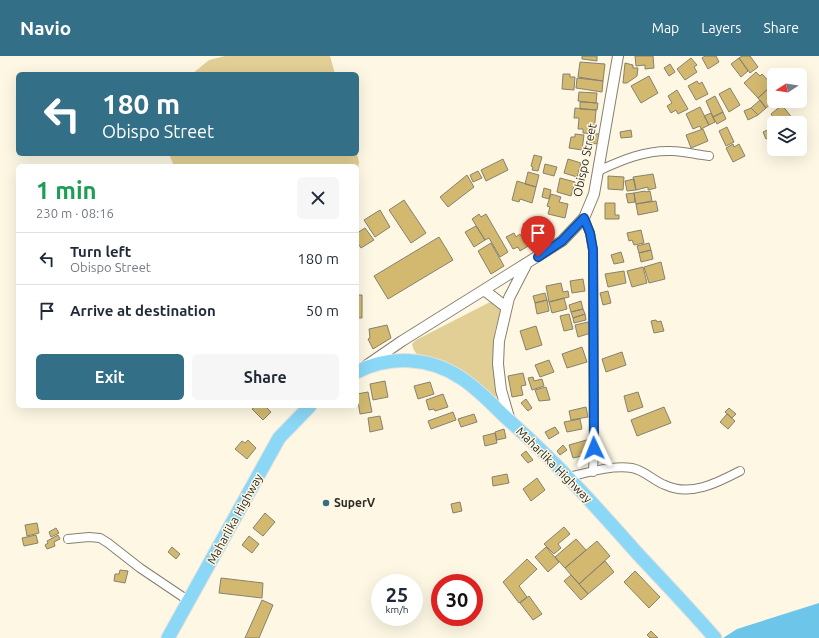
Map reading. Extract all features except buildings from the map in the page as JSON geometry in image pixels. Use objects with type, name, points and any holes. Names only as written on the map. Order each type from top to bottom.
[{"type":"highway","name":"Maharlika Highway","points":[[359,372],[381,363],[405,360],[420,362],[461,377],[569,477],[715,638]]},
{"type":"highway","name":"Maharlika Highway","points":[[168,638],[190,601],[279,438],[308,408]]},
{"type":"street","name":"Obispo Street","points":[[359,371],[402,341],[526,265],[562,241],[584,218],[594,194],[618,56]]},
{"type":"street","points":[[598,171],[640,154],[656,151],[673,151],[709,156]]},
{"type":"street","points":[[584,218],[590,233],[593,250],[594,448],[592,472]]},
{"type":"street","name":"Obispo Street","points":[[510,421],[501,390],[498,364],[499,341],[509,298],[526,265]]},
{"type":"street","points":[[484,290],[506,307]]},
{"type":"street","points":[[569,477],[617,468],[634,468],[664,485],[676,489],[690,490],[708,486],[740,471]]},
{"type":"street","points":[[68,540],[89,537],[100,538],[140,568],[190,601]]},
{"type":"shaded area","points":[[225,56],[330,56],[334,72],[194,72],[209,60]]},
{"type":"shaded area","points":[[170,156],[358,156],[359,162],[359,164],[173,164]]},
{"type":"shaded area","points":[[492,301],[502,308],[495,331],[494,355],[499,393],[498,396],[494,397],[462,370],[446,363],[423,359],[414,351],[412,344],[416,340]]},
{"type":"water","points":[[819,603],[819,638],[723,638],[737,629]]},
{"type":"place","name":"SuperV","points":[[326,503]]},
{"type":"route","points":[[538,257],[562,241],[584,218],[590,233],[593,250],[594,278],[592,344],[594,448]]}]
